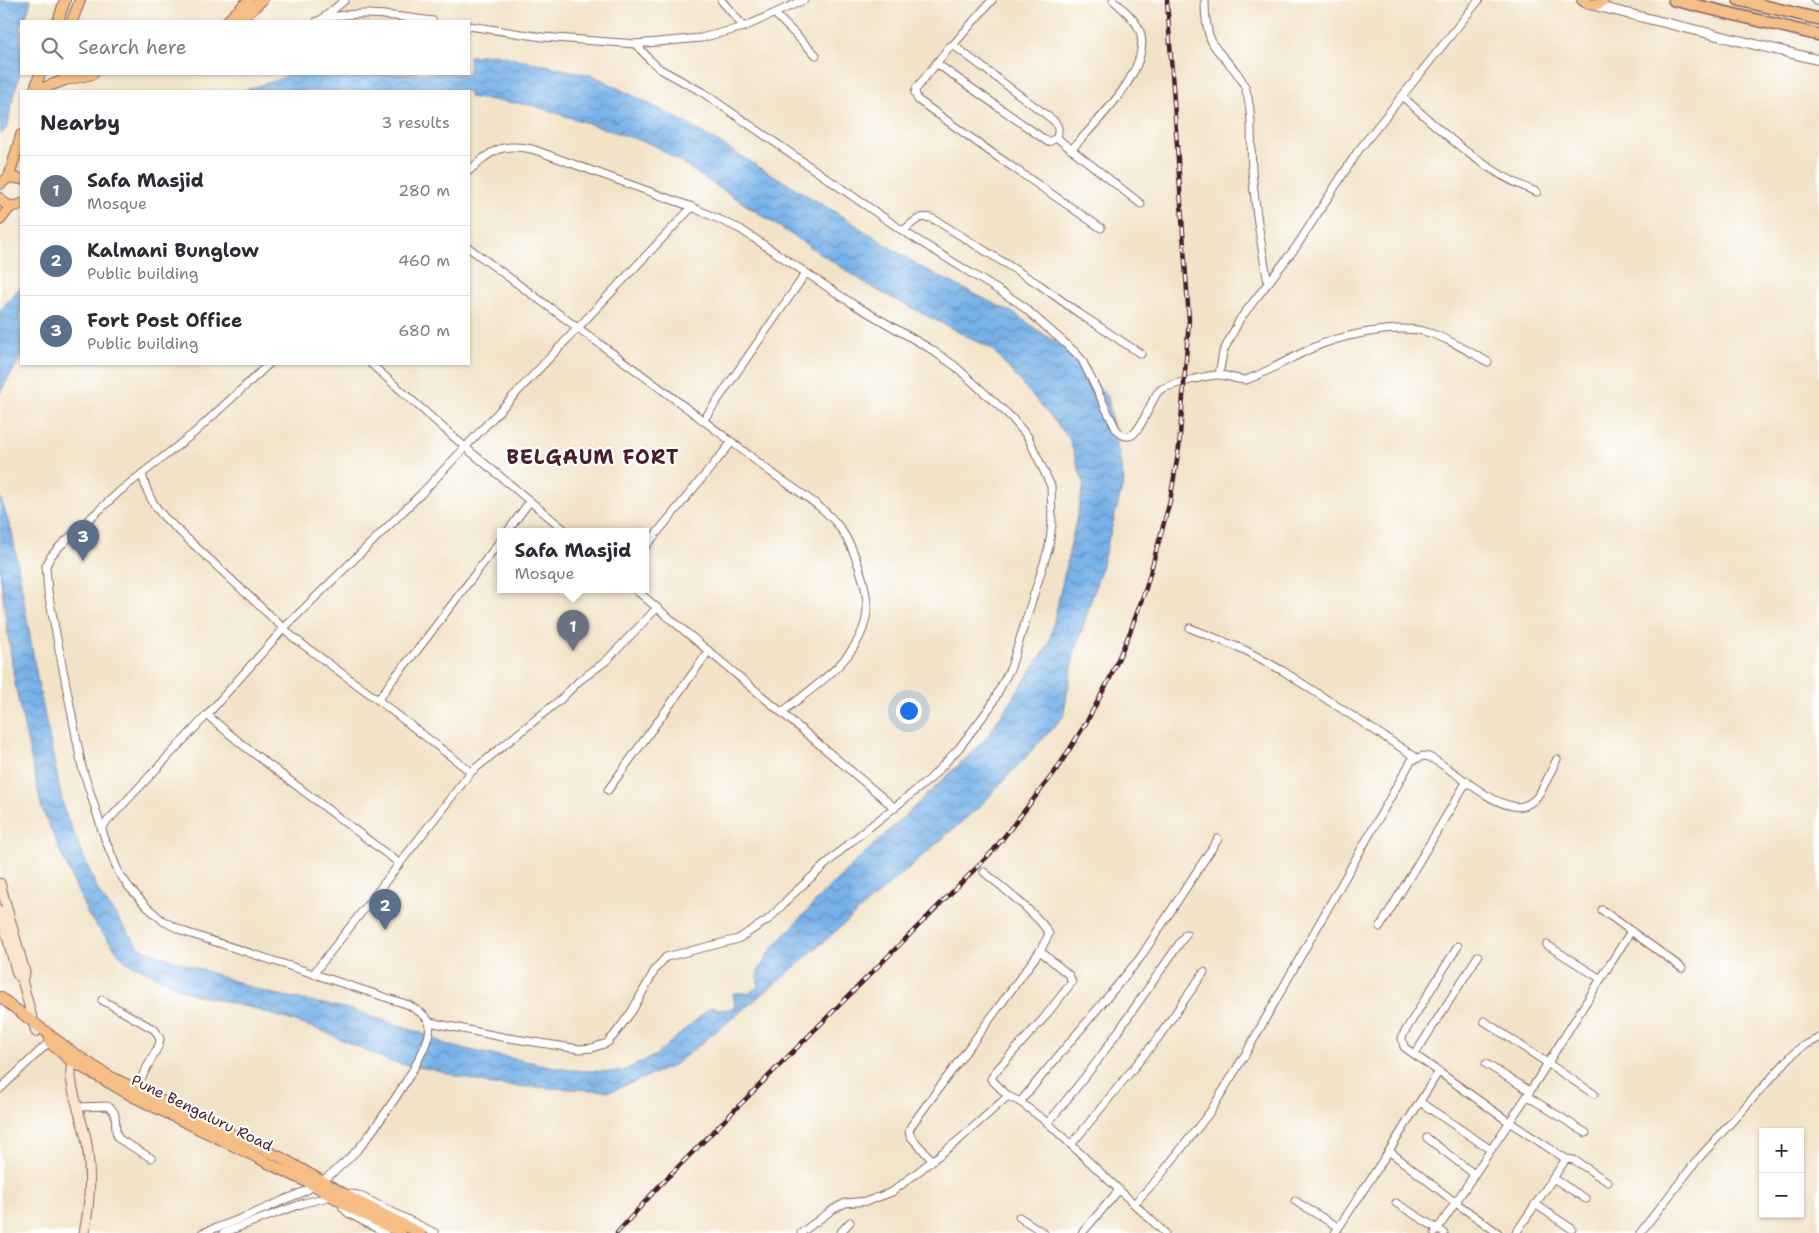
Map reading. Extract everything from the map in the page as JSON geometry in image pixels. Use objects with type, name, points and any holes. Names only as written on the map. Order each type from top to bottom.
[{"type":"highway","points":[[1674,0],[1819,35]]},
{"type":"highway","points":[[1739,0],[1819,19]]},
{"type":"main road","points":[[58,20],[65,0]]},
{"type":"main road","points":[[72,20],[80,0]]},
{"type":"main road","points":[[229,20],[249,0]]},
{"type":"main road","points":[[240,20],[262,0]]},
{"type":"main road","points":[[1582,0],[1592,5],[1602,3],[1604,0]]},
{"type":"main road","points":[[34,90],[40,75]]},
{"type":"main road","points":[[47,89],[52,75]]},
{"type":"main road","points":[[47,89],[65,80],[89,75]]},
{"type":"main road","points":[[9,177],[20,138]]},
{"type":"main road","points":[[0,184],[9,177],[13,176],[20,179]]},
{"type":"main road","points":[[0,220],[7,203]]},
{"type":"main road","points":[[0,883],[25,972],[22,980]]},
{"type":"main road","points":[[0,911],[17,974],[22,980],[35,1027]]},
{"type":"main road","points":[[0,997],[73,1058],[282,1158],[342,1197]]},
{"type":"main road","name":"Pune Bengaluru Road","points":[[0,1005],[35,1027],[48,1042],[132,1096],[319,1183],[331,1196],[342,1197],[401,1233]]},
{"type":"main road","points":[[73,1058],[70,1075],[87,1142],[89,1171],[88,1216],[84,1233]]},
{"type":"main road","points":[[354,1204],[420,1233]]},
{"type":"street","points":[[319,20],[345,0]]},
{"type":"street","points":[[721,0],[744,27]]},
{"type":"street","points":[[470,26],[542,37],[636,44],[701,38],[744,27],[804,0]]},
{"type":"street","points":[[992,0],[953,45],[950,46],[914,93],[918,100],[1101,228]]},
{"type":"street","points":[[1071,150],[1122,92],[1141,58],[1143,42],[1138,26],[1129,14],[1113,0]]},
{"type":"street","points":[[1204,0],[1210,36],[1214,45],[1239,76],[1245,87],[1252,124],[1252,167],[1256,216],[1268,283]]},
{"type":"street","points":[[1219,375],[1223,352],[1240,319],[1296,247],[1358,151],[1479,0]]},
{"type":"street","points":[[1592,5],[1819,60]]},
{"type":"street","points":[[323,20],[356,14],[383,14],[426,20]]},
{"type":"street","points":[[775,14],[816,55]]},
{"type":"street","points":[[636,44],[660,69],[709,97],[903,231],[1019,303],[1062,339],[1082,360],[1116,429],[1124,435],[1130,436],[1142,425],[1152,399],[1162,388],[1219,375],[1237,380],[1246,380],[1321,344],[1350,334],[1400,329],[1422,331],[1440,337],[1488,362]]},
{"type":"street","points":[[936,63],[1044,140],[1051,141],[1056,138],[1059,129],[1058,124],[953,45]]},
{"type":"street","points":[[1402,96],[1449,138],[1486,165],[1520,186],[1537,192]]},
{"type":"street","points":[[1056,138],[1141,204]]},
{"type":"street","points":[[429,1022],[502,1037],[578,1049],[592,1048],[607,1043],[632,1011],[656,968],[666,957],[738,939],[769,919],[847,846],[930,779],[959,748],[991,706],[1011,667],[1049,547],[1052,524],[1051,486],[1028,438],[1011,417],[974,382],[929,348],[853,304],[740,229],[692,208],[532,149],[518,146],[504,147],[492,152],[470,170]]},
{"type":"street","points":[[101,828],[207,716],[284,628],[421,494],[692,208]]},
{"type":"street","points":[[903,231],[924,216],[937,220],[1040,285],[1141,354]]},
{"type":"street","points":[[470,249],[732,442],[832,518],[841,529],[854,555],[866,592],[867,610],[863,628],[847,656],[822,680],[782,712]]},
{"type":"street","points":[[703,421],[806,273]]},
{"type":"street","points":[[259,365],[262,371]]},
{"type":"street","points":[[202,1233],[252,1215],[319,1183],[337,1170],[360,1146],[407,1080],[422,1051],[429,1031],[429,1022],[422,1013],[409,1006],[314,973],[185,932],[163,921],[146,906],[119,873],[101,828],[82,767],[48,592],[46,566],[51,556],[71,535],[120,491],[194,433],[268,365]]},
{"type":"street","points":[[372,365],[465,447],[562,528]]},
{"type":"street","points":[[649,542],[732,442]]},
{"type":"street","points":[[142,474],[146,490],[152,502],[164,517],[294,638],[471,772]]},
{"type":"street","points":[[510,528],[530,501]]},
{"type":"street","points":[[378,700],[497,545]]},
{"type":"street","points":[[639,593],[895,808]]},
{"type":"street","points":[[314,973],[471,772],[579,681],[606,661],[656,608]]},
{"type":"street","points":[[1190,628],[1246,650],[1283,671],[1416,758]]},
{"type":"street","points":[[608,790],[709,651]]},
{"type":"street","points":[[207,716],[400,864]]},
{"type":"street","points":[[1134,1204],[1159,1177],[1210,1112],[1246,1053],[1407,768],[1416,758],[1429,757],[1496,800],[1519,807],[1526,805],[1538,796],[1557,759]]},
{"type":"street","points":[[1380,927],[1467,781]]},
{"type":"street","points":[[1020,1102],[1140,958],[1218,839]]},
{"type":"street","points":[[932,1160],[910,1137],[911,1126],[1040,950],[1049,934],[1022,904],[984,872]]},
{"type":"street","points":[[1602,910],[1682,968]]},
{"type":"street","points":[[1396,1202],[1439,1232],[1474,1174],[1528,1094],[1631,932]]},
{"type":"street","points":[[1048,1123],[1096,1063],[1186,934]]},
{"type":"street","points":[[1547,945],[1601,979]]},
{"type":"street","points":[[1458,946],[1402,1038],[1404,1047],[1509,1122],[1566,1159],[1574,1160],[1608,1182]]},
{"type":"street","points":[[1040,950],[1069,975],[1072,982],[1043,1019],[992,1076],[993,1081],[1008,1096],[1020,1102],[1048,1123],[1165,1233]]},
{"type":"street","points":[[1415,1054],[1478,956]]},
{"type":"street","points":[[1071,1145],[1158,1038],[1204,972]]},
{"type":"street","points":[[102,1000],[159,1034],[159,1045],[136,1088]]},
{"type":"street","points":[[1484,1021],[1594,1094]]},
{"type":"street","points":[[1640,1233],[1700,1158],[1792,1055],[1800,1048],[1819,1038]]},
{"type":"street","points":[[0,1089],[48,1042]]},
{"type":"street","points":[[1486,1064],[1586,1134]]},
{"type":"street","points":[[1295,1202],[1337,1230],[1389,1152],[1439,1071]]},
{"type":"street","points":[[801,1233],[832,1210],[845,1203],[868,1201],[892,1192],[960,1139],[1008,1096]]},
{"type":"street","points":[[1420,1102],[1491,1150]]},
{"type":"street","points":[[78,1107],[107,1106],[111,1108],[116,1116],[116,1135],[119,1140],[151,1158]]},
{"type":"street","points":[[1427,1138],[1474,1174]]},
{"type":"street","points":[[1389,1152],[1498,1233]]},
{"type":"street","points":[[1516,1233],[1566,1159]]},
{"type":"street","points":[[1553,1178],[1586,1199]]},
{"type":"street","points":[[1082,1233],[1119,1190]]},
{"type":"street","points":[[384,1233],[348,1213],[343,1208],[342,1197],[358,1195],[435,1233]]},
{"type":"street","points":[[225,1233],[304,1203],[331,1196]]},
{"type":"street","points":[[1535,1204],[1572,1230]]},
{"type":"street","points":[[1019,1217],[1044,1233]]},
{"type":"street","points":[[840,1233],[850,1222]]},
{"type":"water","points":[[0,0],[31,0],[25,20],[20,20],[20,74],[11,106],[8,126],[0,135]]},
{"type":"water","points":[[495,54],[594,76],[677,118],[840,215],[924,269],[1015,314],[1066,350],[1108,398],[1124,481],[1100,572],[1074,655],[1063,717],[980,806],[776,983],[673,1066],[611,1091],[492,1085],[434,1070],[391,1062],[320,1030],[255,1009],[190,993],[125,961],[88,915],[42,809],[15,685],[0,575],[0,497],[12,532],[37,677],[64,810],[99,893],[140,948],[265,992],[349,1009],[419,1032],[450,1046],[570,1070],[621,1072],[656,1055],[711,1007],[724,1010],[735,1007],[733,993],[749,993],[758,987],[758,972],[770,951],[831,885],[984,741],[1049,644],[1084,484],[1069,438],[992,349],[873,288],[654,145],[532,105],[470,97],[470,90],[415,90],[389,87],[373,90],[247,90],[290,75],[470,75],[470,56]]},
{"type":"water","points":[[20,287],[20,359],[0,393],[0,311]]},
{"type":"railway","points":[[617,1233],[659,1186],[993,851],[1057,769],[1086,723],[1110,678],[1146,588],[1170,501],[1179,448],[1189,320],[1167,0]]},
{"type":"place","name":"Fort Post Office","points":[[83,561]]},
{"type":"place","name":"Safa Masjid","points":[[573,651]]},
{"type":"place","name":"Kalmani Bunglow","points":[[385,930]]},
{"type":"district","name":"BELGAUM FORT","points":[[593,457]]}]
